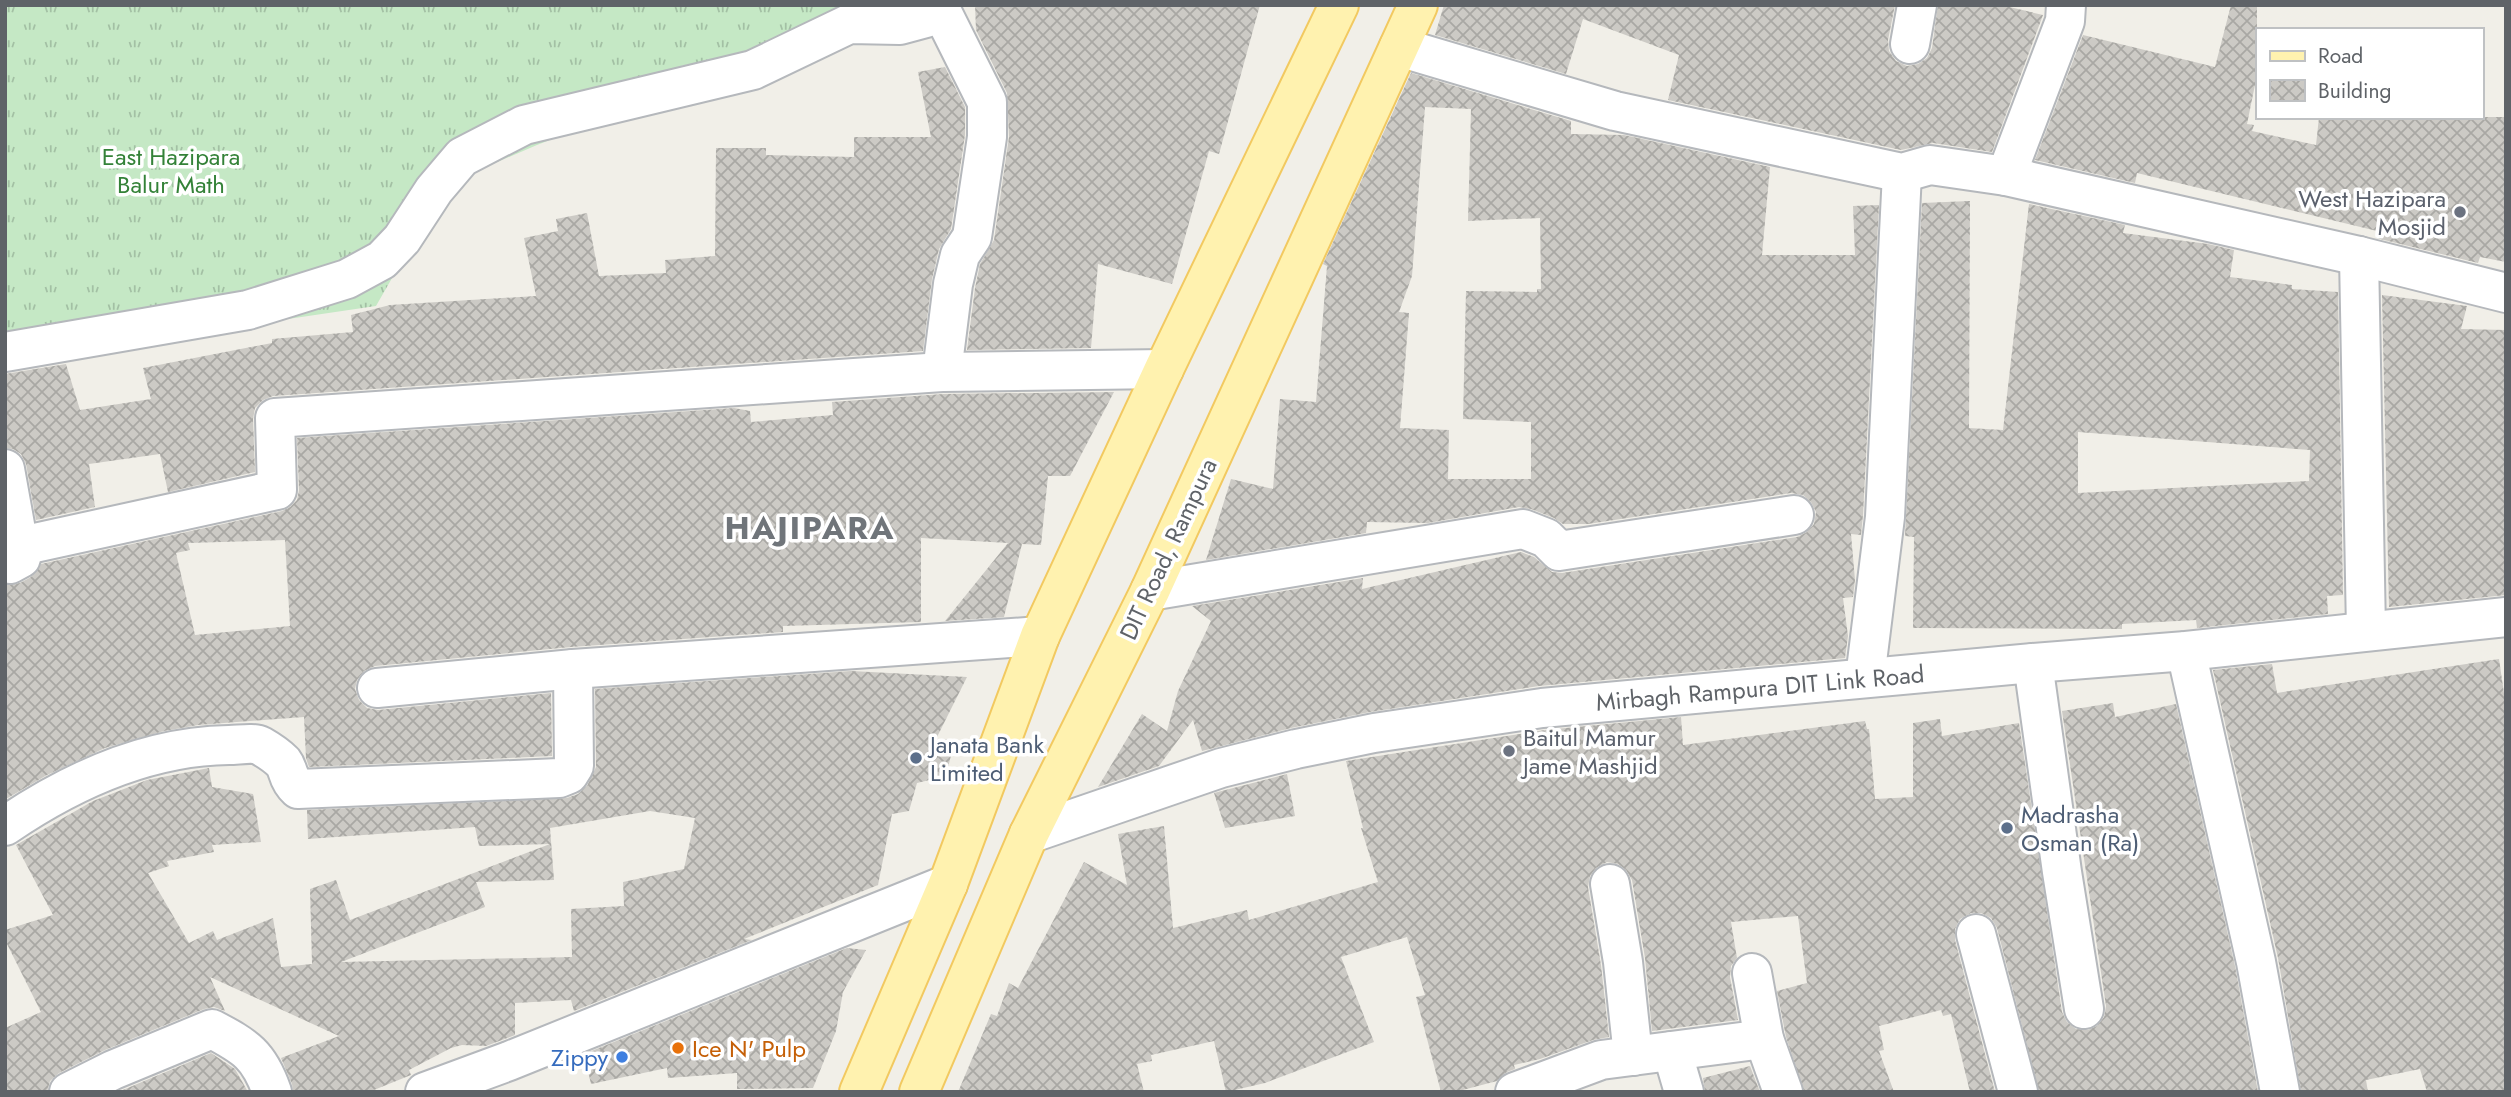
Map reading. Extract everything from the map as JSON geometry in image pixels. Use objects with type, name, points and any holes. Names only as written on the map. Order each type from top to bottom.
[{"type":"main road","points":[[859,1092],[948,884],[1040,636],[1164,369],[1339,5]]},
{"type":"main road","name":"DIT Road, Rampura","points":[[919,1092],[1029,834],[1150,591],[1418,5]]},
{"type":"street","points":[[1910,44],[1917,5]]},
{"type":"street","points":[[2006,176],[2065,21],[2066,5]]},
{"type":"street","points":[[5,352],[248,310],[347,279],[382,260],[402,239],[434,190],[462,157],[524,125],[753,70],[849,24],[900,25],[926,19],[940,7],[987,102],[987,137],[972,237],[960,255],[953,284],[942,372]]},
{"type":"street","points":[[1399,47],[1615,111],[1902,173],[1930,166],[2006,176],[2359,256],[2506,293]]},
{"type":"street","points":[[1866,678],[1885,517],[1902,173]]},
{"type":"street","points":[[2359,256],[2366,631]]},
{"type":"street","points":[[5,470],[13,556],[277,490],[275,418],[942,372],[1164,369]]},
{"type":"street","points":[[1150,591],[1524,529],[1546,538],[1559,551],[1794,515]]},
{"type":"street","name":"Mirbagh Rampura DIT Link Road","points":[[1029,834],[1221,768],[1374,733],[1542,708],[2186,651],[2506,617]]},
{"type":"street","points":[[377,688],[573,669],[1040,636]]},
{"type":"street","points":[[2186,651],[2256,962],[2280,1092]]},
{"type":"street","points":[[2033,663],[2084,1009]]},
{"type":"street","points":[[5,826],[35,805],[110,770],[146,756],[198,745],[258,744],[285,764],[289,781],[298,789],[559,778],[569,774],[574,766],[573,669]]},
{"type":"street","points":[[425,1092],[509,1061],[948,884]]},
{"type":"street","points":[[1610,884],[1623,962],[1633,1056]]},
{"type":"street","points":[[1976,934],[2018,1092]]},
{"type":"street","points":[[1752,973],[1764,1039],[1783,1092]]},
{"type":"street","points":[[69,1092],[113,1070],[212,1029],[239,1044],[263,1067],[272,1092]]},
{"type":"street","points":[[1515,1092],[1601,1060],[1764,1039]]},
{"type":"street","points":[[1672,1051],[1684,1092]]},
{"type":"green space","name":"East Hazipara Balur Math","points":[[5,5],[912,5],[907,21],[681,66],[614,115],[446,184],[376,306],[5,361]]},
{"type":"building","points":[[975,5],[1260,5],[1219,154],[1209,151],[1172,284],[1098,264],[1091,348],[967,350],[980,264],[994,240],[1009,137],[1007,93],[976,30]]},
{"type":"building","points":[[1444,5],[1895,5],[1888,40],[1889,51],[1896,61],[1907,66],[1918,64],[1927,58],[1932,48],[1938,5],[2001,5],[2043,15],[1992,152],[1933,143],[1901,150],[1668,100],[1679,55],[1583,19],[1566,74],[1435,35]]},
{"type":"building","points":[[2231,5],[2257,5],[2256,80],[2247,124],[2254,125],[2252,131],[2316,145],[2319,119],[2506,117],[2506,262],[2480,257],[2478,263],[2376,238],[2377,231],[2137,173],[2135,183],[2035,160],[2083,35],[2215,67]]},
{"type":"building","points":[[945,67],[965,107],[965,135],[951,229],[939,249],[932,279],[923,351],[273,396],[263,400],[255,408],[255,472],[168,492],[160,454],[89,464],[95,507],[36,520],[26,464],[21,454],[5,448],[5,374],[66,364],[80,410],[151,399],[143,368],[272,343],[272,339],[353,332],[351,315],[390,305],[536,296],[524,238],[558,231],[556,219],[587,213],[599,276],[666,273],[665,260],[715,256],[716,148],[766,148],[766,155],[854,157],[854,137],[931,137],[918,72]]},
{"type":"building","points":[[1411,73],[1571,121],[1571,134],[1624,135],[1770,167],[1762,255],[1855,255],[1853,206],[1879,205],[1863,515],[1861,535],[1851,534],[1855,580],[1853,597],[1843,598],[1848,636],[1845,658],[1539,686],[1370,712],[1291,728],[1202,751],[1193,720],[1159,766],[1098,787],[1142,714],[1167,731],[1178,691],[1211,621],[1192,606],[1363,578],[1362,589],[1521,552],[1534,557],[1552,572],[1562,573],[1797,537],[1807,532],[1814,524],[1816,512],[1811,502],[1803,495],[1791,493],[1588,524],[1563,524],[1531,509],[1519,507],[1428,523],[1367,522],[1366,533],[1206,560],[1231,479],[1273,489],[1280,399],[1316,402],[1327,266],[1323,264]],"holes":[[[1425,107],[1471,109],[1468,221],[1540,218],[1541,289],[1537,289],[1537,292],[1466,291],[1463,419],[1531,422],[1531,479],[1448,479],[1449,430],[1400,428],[1409,313],[1399,312],[1412,276]]]},
{"type":"building","points":[[1970,201],[1969,428],[2003,430],[2029,204],[2125,225],[2123,233],[2234,250],[2230,277],[2292,285],[2292,289],[2338,292],[2343,595],[2327,596],[2328,614],[2197,628],[2196,620],[2122,624],[2122,629],[1913,628],[1914,537],[1905,536],[1922,203]],"holes":[[[2078,432],[2310,450],[2309,481],[2078,493]]]},
{"type":"building","points":[[2382,295],[2467,306],[2461,329],[2506,330],[2506,595],[2389,607]]},
{"type":"building","points":[[1114,392],[1070,476],[1048,476],[1041,545],[1022,544],[1004,617],[945,621],[1008,543],[921,538],[921,622],[783,626],[783,632],[571,647],[375,666],[364,671],[357,680],[355,689],[359,700],[367,708],[378,710],[551,693],[552,756],[309,767],[304,717],[198,725],[164,731],[105,748],[47,775],[6,799],[5,797],[5,585],[20,583],[31,577],[41,564],[282,511],[290,507],[297,500],[299,490],[297,438],[734,408],[750,411],[751,422],[833,415],[832,402],[943,394]],"holes":[[[285,540],[290,626],[195,635],[176,553],[190,550],[188,543]]]},
{"type":"building","points":[[2499,659],[2506,707],[2506,1092],[2427,1092],[2420,1069],[2366,1080],[2368,1092],[2301,1092],[2278,958],[2213,670],[2272,664],[2277,693]]},
{"type":"building","points":[[851,671],[967,677],[936,739],[955,739],[946,776],[917,783],[909,811],[892,814],[878,885],[744,939],[752,940],[574,1011],[571,1000],[515,1003],[515,1035],[486,1046],[462,1045],[451,1048],[409,1070],[411,1075],[369,1092],[293,1092],[281,1058],[339,1036],[210,977],[225,1011],[214,1007],[204,1009],[105,1050],[59,1073],[50,1081],[47,1092],[5,1092],[5,1028],[41,1012],[5,940],[5,930],[53,915],[16,845],[93,801],[147,780],[209,768],[212,787],[253,794],[261,842],[212,845],[214,852],[167,861],[169,866],[148,873],[189,943],[213,931],[217,940],[273,918],[281,967],[312,964],[310,889],[336,880],[350,920],[550,844],[479,846],[475,827],[308,839],[307,810],[567,798],[578,794],[587,786],[596,767],[595,689]],"holes":[[[650,811],[695,818],[684,869],[623,882],[624,906],[571,909],[572,957],[341,962],[485,907],[476,882],[554,880],[550,828]]]},
{"type":"building","points":[[2113,703],[2115,717],[2176,704],[2235,966],[2258,1092],[2039,1092],[1997,928],[1991,918],[1981,913],[1971,913],[1960,919],[1955,929],[1955,940],[1995,1092],[1970,1092],[1951,1014],[1943,1016],[1941,1010],[1879,1026],[1884,1050],[1879,1051],[1894,1092],[1804,1092],[1786,1037],[1777,991],[1807,983],[1798,916],[1731,922],[1737,958],[1731,966],[1730,977],[1738,1020],[1652,1031],[1645,958],[1632,880],[1618,864],[1607,862],[1596,868],[1590,876],[1588,887],[1609,1037],[1514,1065],[1515,1069],[1497,1081],[1455,1092],[1441,1092],[1416,997],[1425,995],[1407,937],[1341,957],[1374,1042],[1265,1083],[1226,1092],[1214,1041],[1151,1055],[1152,1061],[1137,1064],[1144,1092],[958,1092],[991,1014],[997,1016],[1009,983],[1018,988],[1084,862],[1127,885],[1118,834],[1164,826],[1173,928],[1247,910],[1249,920],[1378,882],[1361,828],[1346,761],[1545,730],[1681,717],[1683,745],[1865,721],[1869,729],[1875,799],[1913,797],[1913,723],[1940,719],[1942,736],[2019,723],[2062,1012],[2067,1022],[2076,1029],[2088,1030],[2097,1026],[2104,1017],[2106,1006],[2062,711]]},
{"type":"building","points":[[1287,774],[1295,816],[1225,828],[1214,793]]},
{"type":"building","points":[[847,948],[866,950],[843,992],[836,1031],[813,1088],[737,1089],[737,1073],[668,1078],[667,1068],[591,1084],[584,1054]]},
{"type":"building","points":[[211,1053],[235,1069],[248,1092],[118,1092]]},
{"type":"building","points":[[1750,1066],[1760,1092],[1705,1092],[1703,1078]]},
{"type":"place","name":"West Hazipara Mosjid","points":[[2460,212]]},
{"type":"place","name":"Baitul Mamur Jame Mashjid","points":[[1509,751]]},
{"type":"place","name":"Janata Bank Limited","points":[[916,758]]},
{"type":"place","name":"Madrasha Osman (Ra)","points":[[2007,828]]},
{"type":"place","name":"Ice N' Pulp","points":[[678,1048]]},
{"type":"place","name":"Zippy","points":[[622,1057]]},
{"type":"district","name":"HAJIPARA","points":[[810,528]]}]
